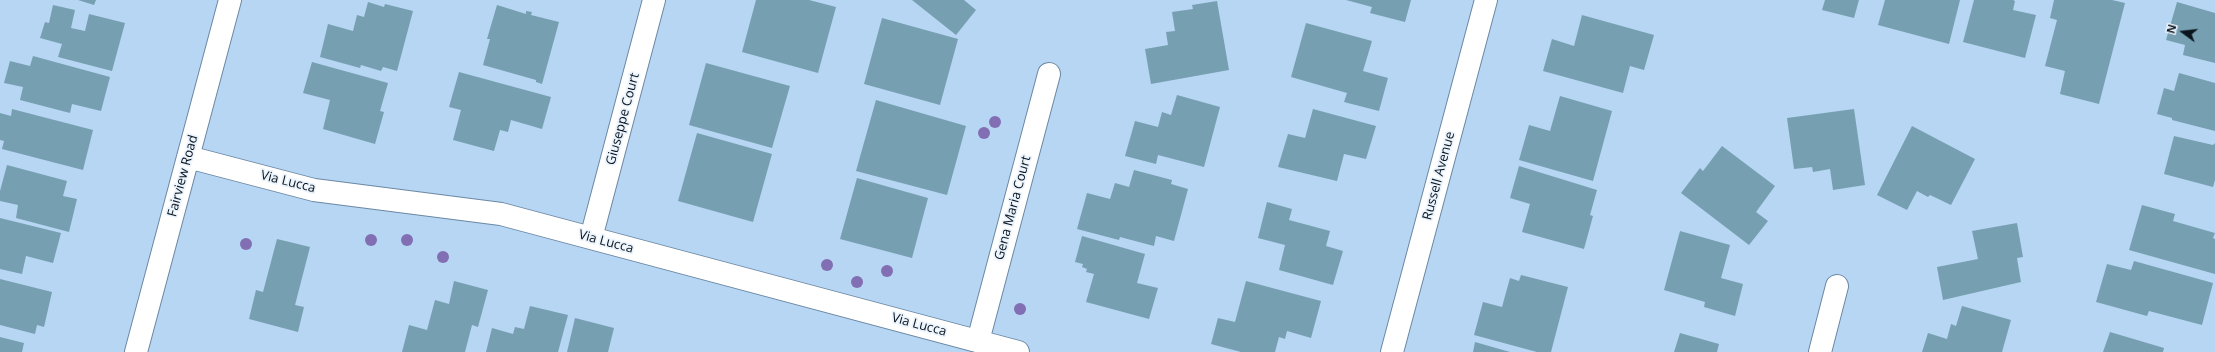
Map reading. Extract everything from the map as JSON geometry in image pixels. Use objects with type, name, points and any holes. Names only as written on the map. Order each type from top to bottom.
[{"type":"street","name":"Fairview Road","points":[[136,352],[230,0]]},
{"type":"street","name":"Giuseppe Court","points":[[591,238],[654,0]]},
{"type":"street","name":"Russell Avenue","points":[[1392,352],[1486,0]]},
{"type":"street","name":"Gena Maria Court","points":[[978,341],[1049,74]]},
{"type":"street","name":"Via Lucca","points":[[188,157],[314,190],[501,214],[1018,352]]},
{"type":"street","points":[[1820,352],[1838,286]]},
{"type":"building","points":[[78,0],[96,0],[94,5]]},
{"type":"building","points":[[756,0],[809,0],[836,7],[818,73],[742,52]]},
{"type":"building","points":[[912,0],[964,0],[976,10],[956,35]]},
{"type":"building","points":[[1346,0],[1411,0],[1405,22],[1370,13],[1372,7]]},
{"type":"building","points":[[1825,0],[1859,0],[1854,18],[1822,10]]},
{"type":"building","points":[[1885,0],[1960,0],[1949,44],[1878,25]]},
{"type":"building","points":[[1974,0],[2013,0],[2015,1],[2013,10],[2036,15],[2025,58],[1963,42]]},
{"type":"building","points":[[2054,0],[2112,0],[2125,3],[2099,104],[2060,94],[2065,71],[2045,66],[2057,20],[2050,18]]},
{"type":"building","points":[[1217,1],[1229,70],[1151,84],[1145,49],[1168,45],[1166,32],[1175,31],[1172,12],[1193,9],[1192,5]]},
{"type":"building","points":[[368,2],[384,7],[385,4],[413,11],[397,71],[383,67],[381,71],[361,65],[360,68],[320,57],[328,24],[353,31],[357,15],[364,17]]},
{"type":"building","points":[[2177,2],[2215,13],[2215,63],[2183,55],[2185,45],[2166,40]]},
{"type":"building","points":[[53,5],[75,10],[71,28],[85,31],[89,14],[125,23],[112,71],[58,57],[62,44],[40,38],[45,22],[49,23]]},
{"type":"building","points":[[497,5],[526,14],[526,11],[532,12],[531,15],[559,22],[542,84],[536,82],[536,80],[483,65],[490,39],[487,39]]},
{"type":"building","points":[[1582,15],[1654,35],[1644,70],[1630,66],[1623,93],[1543,71],[1552,39],[1574,46]]},
{"type":"building","points":[[882,18],[958,39],[940,105],[864,84]]},
{"type":"building","points":[[1306,23],[1372,41],[1363,71],[1388,78],[1379,111],[1344,102],[1347,93],[1291,77]]},
{"type":"building","points":[[33,56],[110,77],[101,111],[72,104],[70,113],[20,100],[23,87],[4,83],[10,61],[30,66]]},
{"type":"building","points":[[312,62],[388,83],[380,111],[384,112],[375,144],[323,129],[330,100],[303,93]]},
{"type":"building","points":[[706,63],[790,86],[772,148],[689,125]]},
{"type":"building","points":[[459,72],[551,97],[542,129],[511,120],[508,132],[500,130],[494,151],[453,140],[461,110],[449,107]]},
{"type":"building","points":[[2179,73],[2215,83],[2215,131],[2172,120],[2172,118],[2157,114],[2164,88],[2174,91]]},
{"type":"building","points":[[1177,95],[1220,107],[1204,167],[1158,155],[1156,164],[1125,156],[1135,121],[1158,127],[1162,112],[1171,115]]},
{"type":"building","points":[[1560,96],[1612,111],[1593,181],[1519,160],[1529,125],[1550,131]]},
{"type":"building","points":[[876,100],[966,126],[947,195],[856,171]]},
{"type":"building","points":[[12,109],[93,130],[83,170],[2,149],[4,141],[0,140],[0,113],[11,116]]},
{"type":"building","points":[[1313,109],[1376,126],[1366,159],[1344,154],[1337,181],[1278,167],[1288,134],[1305,138]]},
{"type":"building","points":[[1854,109],[1865,185],[1833,190],[1830,169],[1813,172],[1812,167],[1794,169],[1787,118]]},
{"type":"building","points":[[1912,126],[1975,159],[1951,205],[1930,195],[1928,197],[1917,191],[1907,210],[1877,195]]},
{"type":"building","points":[[697,133],[772,154],[753,222],[678,201]]},
{"type":"building","points":[[2174,136],[2213,145],[2215,143],[2215,180],[2213,187],[2164,174]]},
{"type":"building","points":[[1722,146],[1775,186],[1756,212],[1768,221],[1749,245],[1681,193],[1700,168],[1703,171]]},
{"type":"building","points":[[7,165],[67,181],[63,196],[77,199],[69,232],[16,218],[18,205],[0,201],[0,191]]},
{"type":"building","points":[[1519,166],[1597,190],[1590,215],[1593,216],[1584,249],[1522,232],[1530,204],[1510,198]]},
{"type":"building","points":[[1134,170],[1172,180],[1171,184],[1188,189],[1174,241],[1156,236],[1154,246],[1120,237],[1119,240],[1077,229],[1087,193],[1110,199],[1115,183],[1129,187]]},
{"type":"building","points":[[857,178],[928,198],[912,258],[840,239]]},
{"type":"building","points":[[1267,202],[1292,209],[1289,220],[1330,231],[1326,246],[1343,251],[1333,285],[1279,270],[1285,245],[1258,238]]},
{"type":"building","points":[[2142,205],[2175,214],[2173,221],[2215,233],[2213,238],[2215,239],[2215,274],[2129,250]]},
{"type":"building","points":[[0,218],[61,233],[53,263],[26,256],[22,274],[0,269]]},
{"type":"building","points":[[2017,223],[2023,257],[2017,258],[2021,282],[1943,300],[1937,267],[1978,259],[1972,231]]},
{"type":"building","points":[[1680,231],[1730,245],[1721,278],[1743,284],[1735,316],[1704,307],[1705,302],[1664,290]]},
{"type":"building","points":[[1082,236],[1145,254],[1137,283],[1158,288],[1149,319],[1086,302],[1094,274],[1086,272],[1087,269],[1082,267],[1083,264],[1075,262]]},
{"type":"building","points":[[277,239],[310,247],[295,305],[304,307],[298,332],[249,319],[256,290],[263,292]]},
{"type":"building","points":[[2134,261],[2213,283],[2202,325],[2149,311],[2147,316],[2096,302],[2107,264],[2131,270]]},
{"type":"building","points":[[1521,275],[1568,287],[1551,352],[1537,352],[1474,335],[1483,302],[1502,307],[1510,278],[1519,281]]},
{"type":"building","points":[[0,279],[52,292],[44,327],[37,325],[35,334],[0,325]]},
{"type":"building","points":[[454,281],[488,290],[478,327],[472,325],[465,352],[402,352],[409,325],[427,330],[435,300],[449,304]]},
{"type":"building","points":[[1246,281],[1321,301],[1311,338],[1287,331],[1285,339],[1279,337],[1275,352],[1241,352],[1211,344],[1218,318],[1235,322]]},
{"type":"building","points":[[530,306],[568,315],[558,352],[486,352],[492,328],[513,334],[515,327],[524,329]]},
{"type":"building","points":[[1962,306],[2011,320],[2002,352],[1922,352],[1928,333],[1947,339],[1951,324],[1956,326]]},
{"type":"building","points":[[575,318],[614,328],[608,352],[567,352]]},
{"type":"building","points":[[2110,332],[2164,348],[2163,352],[2103,352]]},
{"type":"building","points":[[1680,333],[1719,344],[1717,352],[1674,352]]},
{"type":"building","points":[[0,337],[24,343],[22,352],[0,352]]},
{"type":"building","points":[[1475,342],[1510,352],[1473,352]]}]
